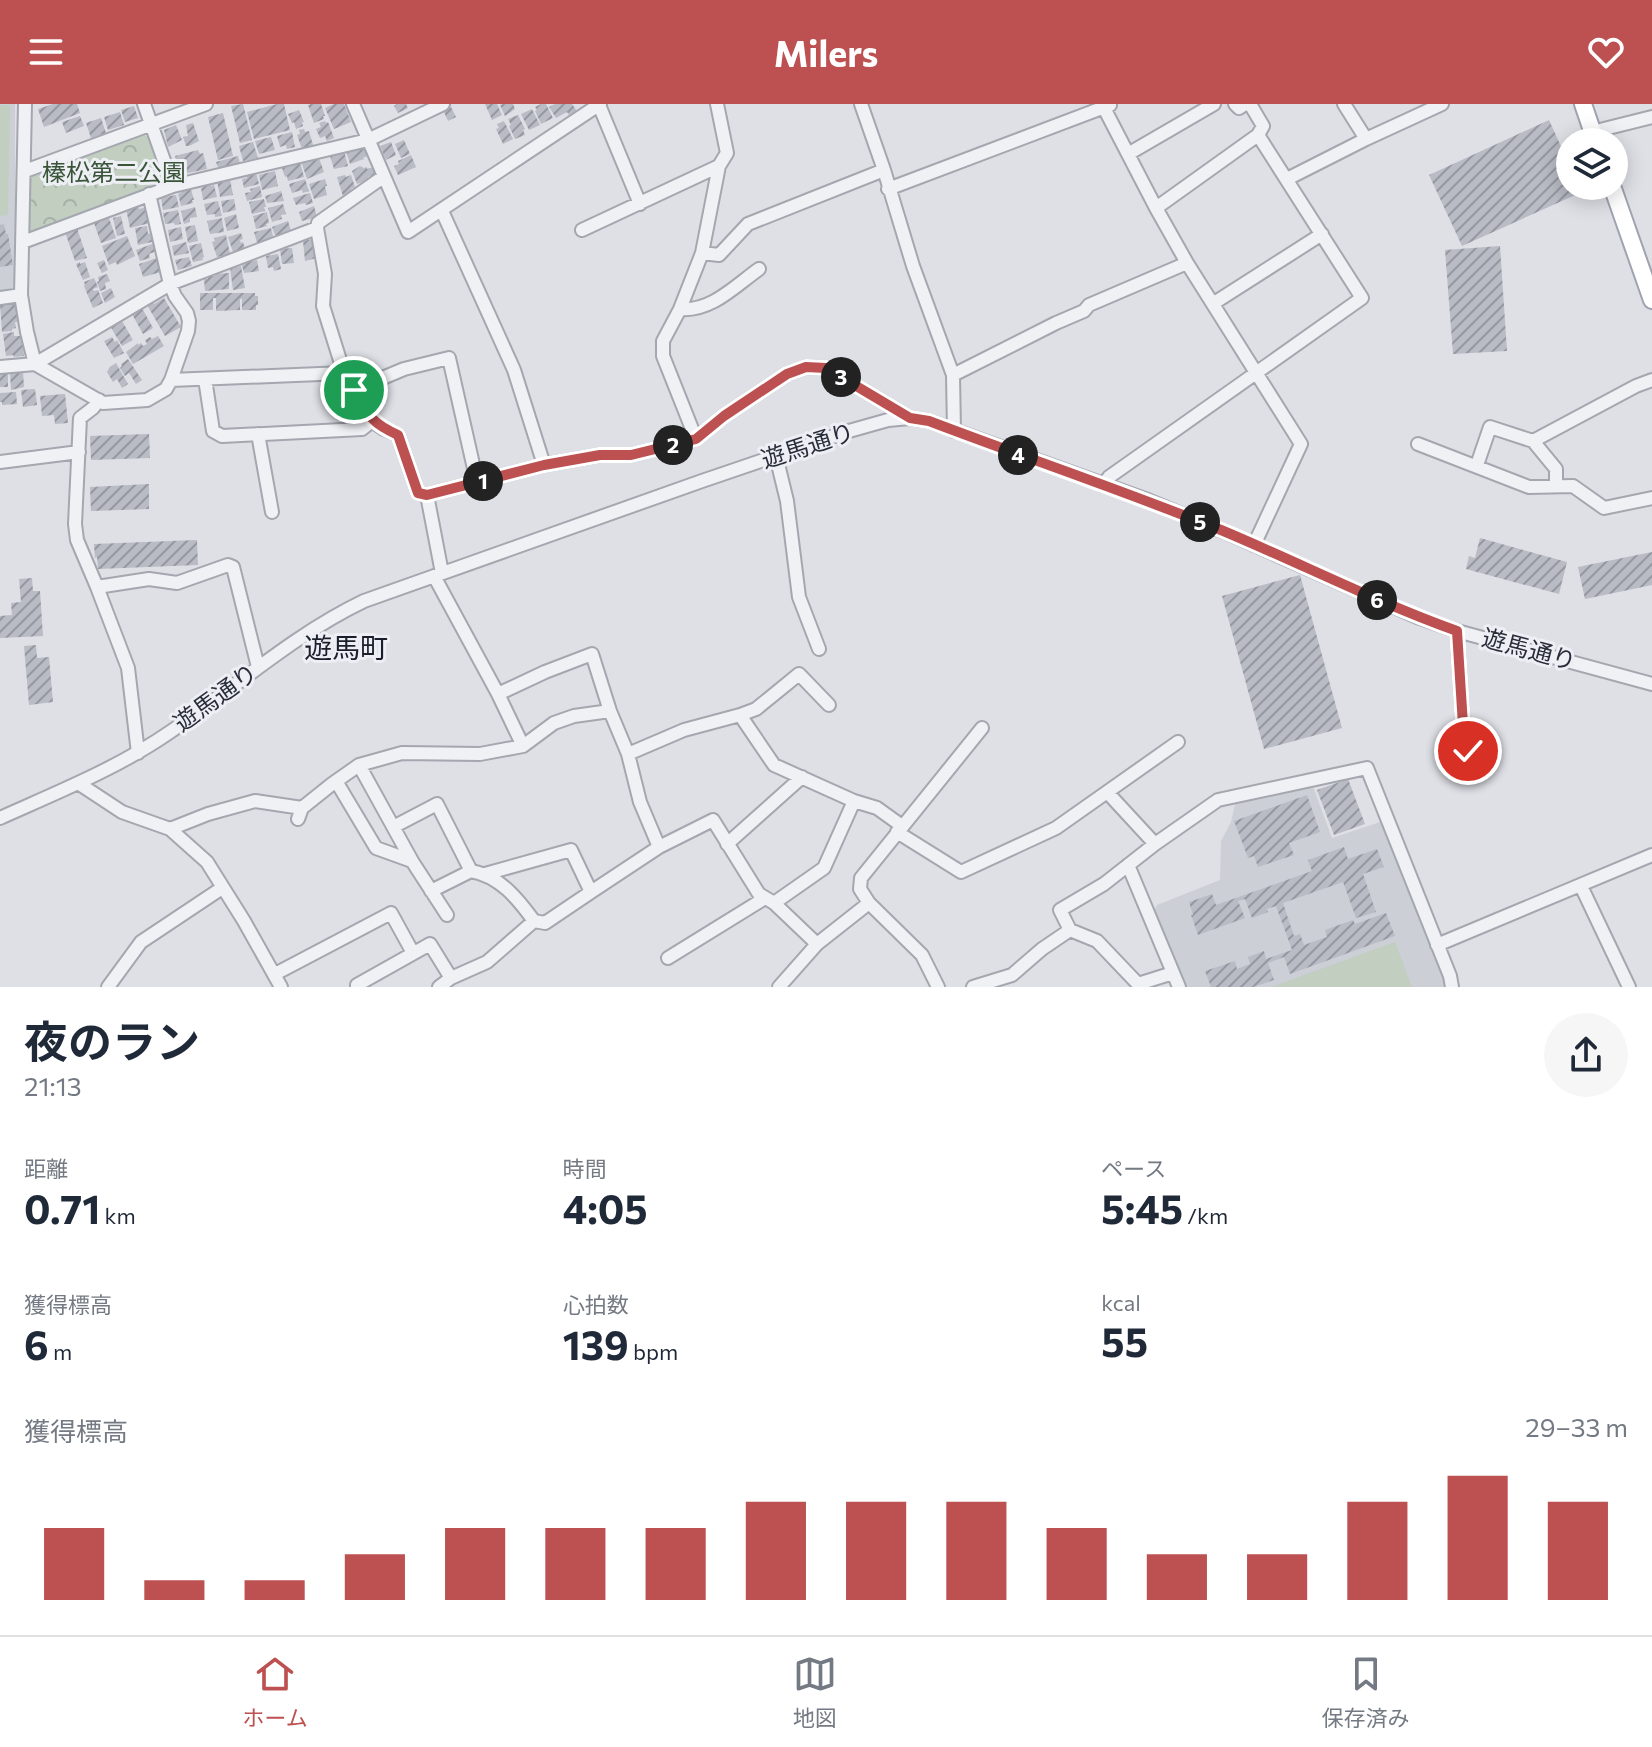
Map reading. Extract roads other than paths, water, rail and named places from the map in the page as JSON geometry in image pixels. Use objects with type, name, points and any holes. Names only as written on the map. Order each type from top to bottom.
[{"type":"main road","points":[[1583,104],[1591,128]]},
{"type":"main road","points":[[1617,200],[1652,300]]},
{"type":"street","points":[[25,104],[21,295],[35,364],[103,403],[147,400],[166,389],[188,331],[187,313],[170,284],[149,194]]},
{"type":"street","points":[[144,104],[173,186]]},
{"type":"street","points":[[25,171],[206,104]]},
{"type":"street","points":[[353,104],[408,232],[599,104],[640,204]]},
{"type":"street","points":[[23,242],[173,186],[368,140],[443,104]]},
{"type":"street","points":[[696,439],[663,356],[663,341],[680,309],[702,253],[719,166],[727,153],[717,104]]},
{"type":"street","points":[[861,104],[913,266],[953,375],[954,431]]},
{"type":"street","points":[[1128,154],[1214,104]]},
{"type":"street","points":[[1156,208],[1258,135],[1263,126],[1247,104],[1239,108],[1235,104]]},
{"type":"street","points":[[1344,104],[1366,139]]},
{"type":"street","points":[[1287,179],[1442,104]]},
{"type":"street","points":[[888,189],[1106,105],[1128,154],[1187,263],[1301,444],[1254,545]]},
{"type":"street","points":[[1620,128],[1652,117]]},
{"type":"street","points":[[1103,485],[1109,477],[1362,298],[1258,135]]},
{"type":"street","points":[[582,230],[719,166]]},
{"type":"street","points":[[702,253],[719,255],[748,224],[884,170]]},
{"type":"street","points":[[383,177],[318,223],[325,274],[323,306],[344,373],[372,421],[398,435],[418,493],[427,495],[544,465],[600,455],[631,455],[696,439],[724,416],[787,374],[806,367],[826,368],[910,418]]},
{"type":"street","points":[[442,211],[514,370],[544,465]]},
{"type":"street","points":[[0,367],[35,364],[170,284],[317,228]]},
{"type":"street","points":[[1214,303],[1322,234]]},
{"type":"street","points":[[953,375],[1084,311],[1087,306],[1187,263]]},
{"type":"street","points":[[680,309],[691,310],[713,303],[759,269]]},
{"type":"street","points":[[0,298],[21,295]]},
{"type":"street","points":[[354,390],[404,369],[449,358],[477,482]]},
{"type":"street","points":[[171,380],[344,373]]},
{"type":"street","points":[[205,379],[213,431],[222,436],[362,429],[372,421]]},
{"type":"street","points":[[1533,441],[1652,380]]},
{"type":"street","points":[[99,400],[80,418],[75,524],[77,540],[128,668],[138,753]]},
{"type":"street","name":"遊馬通り","points":[[0,818],[138,753],[258,667],[340,612],[364,601],[776,456],[888,420],[910,418],[929,421],[1145,499],[1417,617],[1457,631],[1652,684]]},
{"type":"street","points":[[1477,465],[1490,427],[1533,441],[1556,469],[1556,486]]},
{"type":"street","points":[[258,434],[272,512]]},
{"type":"street","points":[[1418,444],[1529,487],[1573,486],[1604,508],[1652,498]]},
{"type":"street","points":[[0,462],[79,452]]},
{"type":"street","points":[[776,456],[787,501],[799,597],[819,649]]},
{"type":"street","points":[[427,495],[438,574],[523,746]]},
{"type":"street","points":[[97,587],[149,579],[177,583],[228,565],[233,567],[258,667]]},
{"type":"street","points":[[1457,631],[1463,725],[1468,751]]},
{"type":"street","points":[[498,694],[592,654],[628,754],[640,802],[659,847]]},
{"type":"street","points":[[628,754],[684,730],[756,709],[799,674],[829,705]]},
{"type":"street","points":[[170,829],[255,801],[300,813],[359,765],[402,753],[480,754],[523,746],[554,723],[574,716],[610,711]]},
{"type":"street","points":[[740,715],[774,765],[854,801],[877,808],[900,829],[961,872],[1056,828],[1178,742]]},
{"type":"street","points":[[938,987],[922,955],[869,903],[860,889],[861,878],[982,728]]},
{"type":"street","points":[[359,765],[412,861],[447,915]]},
{"type":"street","points":[[1173,973],[1138,984],[1097,941],[1070,930],[1060,910],[1104,884],[1218,800],[1367,768],[1452,987]]},
{"type":"street","points":[[727,844],[802,777]]},
{"type":"street","points":[[336,781],[376,848],[412,861]]},
{"type":"street","points":[[78,783],[122,812],[170,829],[207,862],[281,987]]},
{"type":"street","points":[[1107,792],[1155,844]]},
{"type":"street","points":[[668,958],[824,868],[854,801]]},
{"type":"street","points":[[395,826],[437,804],[478,872],[517,897],[534,921],[545,923],[659,847],[713,820],[759,894],[817,944]]},
{"type":"street","points":[[431,891],[478,872],[571,850],[591,892]]},
{"type":"street","points":[[1437,945],[1652,855]]},
{"type":"street","points":[[1128,865],[1179,987]]},
{"type":"street","points":[[1581,886],[1629,987]]},
{"type":"street","points":[[108,987],[141,942],[222,888]]},
{"type":"street","points":[[779,987],[817,944],[869,903]]},
{"type":"street","points":[[275,974],[391,913],[413,953]]},
{"type":"street","points":[[439,987],[451,978],[487,962],[534,921]]},
{"type":"street","points":[[973,987],[1012,975],[1070,930]]},
{"type":"street","points":[[357,987],[430,944],[451,978]]},
{"type":"district","name":"遊馬町","points":[[346,648]]},
{"type":"park label","name":"榛松第二公園","points":[[114,173]]}]
